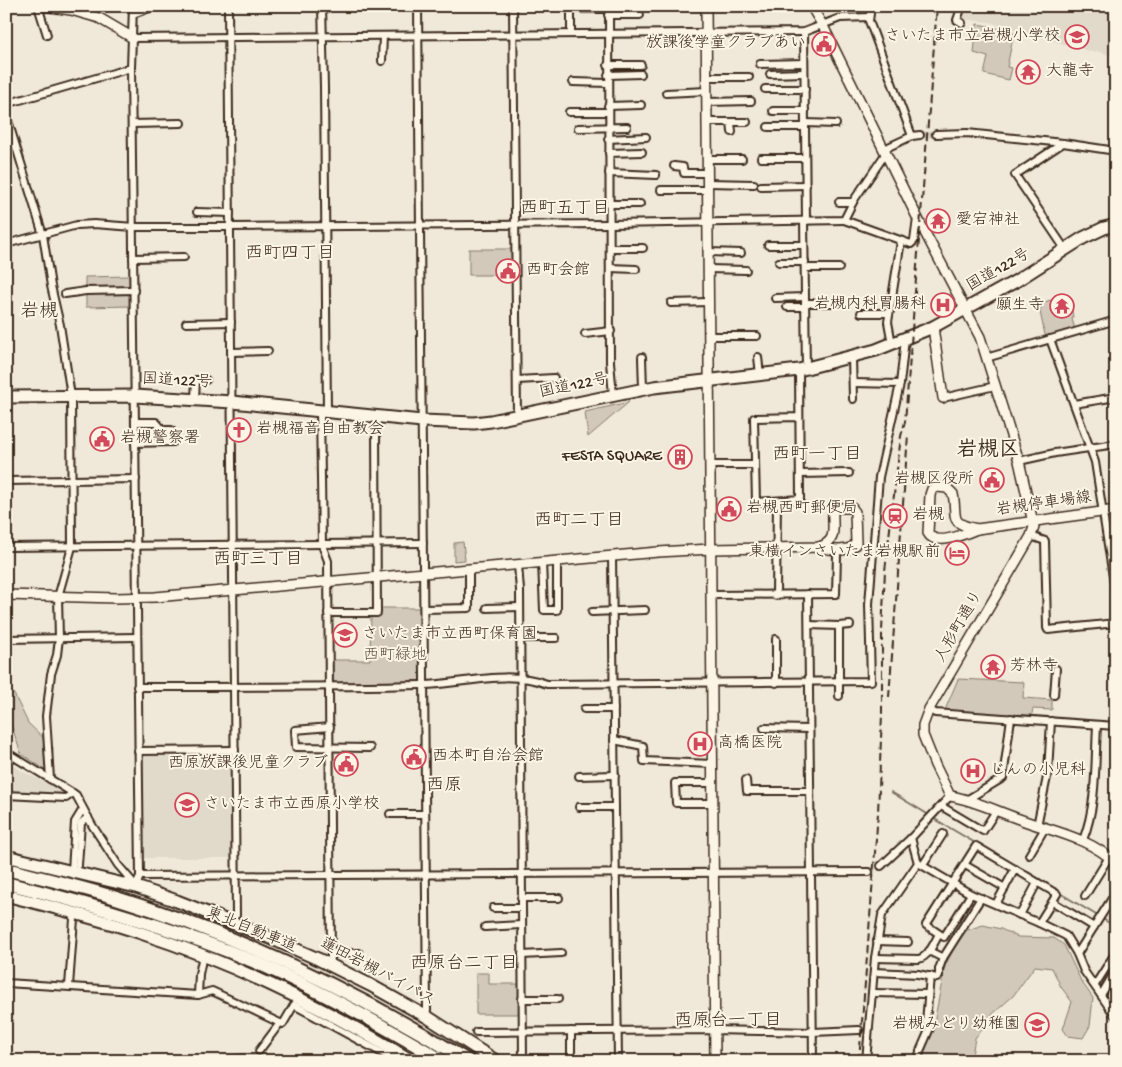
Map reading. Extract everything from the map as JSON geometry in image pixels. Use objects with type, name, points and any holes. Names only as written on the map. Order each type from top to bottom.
[{"type":"highway","name":"国道122号","points":[[6,397],[135,396],[194,398],[422,420],[474,423],[643,389],[802,370],[852,357],[892,344],[933,327],[1016,281],[1093,232],[1116,225]]},
{"type":"highway","name":"蓮田岩槻バイパス","points":[[6,856],[75,868],[138,882],[318,958],[429,1018],[496,1061]]},
{"type":"highway","name":"東北自動車道","points":[[6,870],[112,897],[164,914],[243,944],[336,986],[468,1061]]},
{"type":"highway","name":"東北自動車道","points":[[6,883],[133,917],[243,958],[327,996],[443,1061]]},
{"type":"highway","points":[[6,895],[143,933],[203,955],[283,990],[412,1061]]},
{"type":"street","points":[[38,6],[46,35]]},
{"type":"street","points":[[44,6],[71,8],[99,18],[133,38],[322,38],[804,32],[840,18],[869,17]]},
{"type":"street","points":[[133,6],[131,68],[138,687],[138,882]]},
{"type":"street","points":[[133,14],[155,6]]},
{"type":"street","points":[[228,6],[236,915]]},
{"type":"street","points":[[322,6],[325,226],[322,545],[328,561],[332,955],[358,953]]},
{"type":"street","points":[[418,6],[427,1010]]},
{"type":"street","points":[[513,6],[516,416]]},
{"type":"street","points":[[706,6],[715,1061]]},
{"type":"street","points":[[811,6],[823,26],[917,217],[980,337],[1019,461],[1034,527],[1031,536],[1045,541],[1047,628],[1048,630],[1116,623]]},
{"type":"street","points":[[871,6],[869,21],[912,136]]},
{"type":"street","points":[[962,6],[957,20],[962,23]]},
{"type":"street","points":[[570,34],[572,9],[609,10],[640,15]]},
{"type":"street","points":[[609,10],[610,362],[613,395]]},
{"type":"street","points":[[799,417],[754,418],[756,502],[800,499],[799,417],[805,302],[804,32]]},
{"type":"street","points":[[382,61],[383,36]]},
{"type":"street","points":[[760,64],[804,63]]},
{"type":"street","points":[[608,65],[641,65]]},
{"type":"street","points":[[6,104],[131,68]]},
{"type":"street","points":[[770,74],[804,73]]},
{"type":"street","points":[[608,75],[641,74]]},
{"type":"street","points":[[706,77],[749,77]]},
{"type":"street","points":[[573,82],[608,83]]},
{"type":"street","points":[[766,89],[804,89]]},
{"type":"street","points":[[666,93],[707,91]]},
{"type":"street","points":[[707,102],[751,101]]},
{"type":"street","points":[[569,112],[641,105]]},
{"type":"street","points":[[773,110],[805,111]]},
{"type":"street","points":[[6,114],[43,234],[71,396],[72,547],[58,597],[59,638],[57,655],[50,674],[46,716],[50,779]]},
{"type":"street","points":[[707,122],[747,122]]},
{"type":"street","points":[[731,122],[732,132]]},
{"type":"street","points":[[132,124],[181,123]]},
{"type":"street","points":[[768,127],[836,124]]},
{"type":"street","points":[[578,128],[627,127]]},
{"type":"street","points":[[936,134],[967,133],[1063,143],[1116,151]]},
{"type":"street","points":[[844,220],[885,151],[912,136],[920,135]]},
{"type":"street","points":[[608,139],[646,137]]},
{"type":"street","points":[[1063,143],[1014,175],[1065,249]]},
{"type":"street","points":[[609,153],[642,152]]},
{"type":"street","points":[[761,158],[805,158]]},
{"type":"street","points":[[707,159],[742,159]]},
{"type":"street","points":[[674,166],[683,167],[684,172],[708,173]]},
{"type":"street","points":[[609,173],[656,175]]},
{"type":"street","points":[[661,190],[708,186],[806,185]]},
{"type":"street","points":[[839,202],[853,202]]},
{"type":"street","points":[[609,204],[640,204]]},
{"type":"street","points":[[197,212],[230,213]]},
{"type":"street","points":[[6,244],[77,225],[94,224],[134,227],[420,224],[516,225],[844,220],[911,244],[914,241],[917,217]]},
{"type":"street","points":[[892,344],[888,333],[889,313],[901,240]]},
{"type":"street","points":[[768,245],[804,246]]},
{"type":"street","points":[[610,248],[643,248]]},
{"type":"street","points":[[708,252],[741,253]]},
{"type":"street","points":[[133,258],[184,257]]},
{"type":"street","points":[[779,262],[839,268]]},
{"type":"street","points":[[610,268],[636,269]]},
{"type":"street","points":[[709,269],[746,270]]},
{"type":"street","points":[[65,294],[134,290]]},
{"type":"street","points":[[775,298],[805,302],[838,303]]},
{"type":"street","points":[[671,302],[709,302]]},
{"type":"street","points":[[787,307],[805,302]]},
{"type":"street","points":[[861,313],[889,313]]},
{"type":"street","points":[[986,358],[1116,320]]},
{"type":"street","points":[[186,323],[231,322]]},
{"type":"street","points":[[933,327],[943,398],[995,386]]},
{"type":"street","points":[[585,334],[611,331]]},
{"type":"street","points":[[709,336],[757,336]]},
{"type":"street","points":[[138,687],[425,685],[492,677],[520,678],[547,684],[871,681],[869,604],[879,477],[900,384],[905,339]]},
{"type":"street","points":[[1050,339],[1095,462],[1116,596]]},
{"type":"street","points":[[231,352],[268,351]]},
{"type":"street","points":[[642,357],[643,389]]},
{"type":"street","points":[[758,357],[760,375]]},
{"type":"street","points":[[852,357],[853,399]]},
{"type":"street","points":[[517,380],[554,378]]},
{"type":"street","points":[[194,398],[196,380],[206,380]]},
{"type":"street","points":[[853,384],[900,384]]},
{"type":"street","points":[[1074,404],[1116,397]]},
{"type":"street","points":[[328,613],[377,613],[376,428],[378,416]]},
{"type":"street","points":[[135,422],[156,422],[163,430],[171,430],[173,442],[135,443]]},
{"type":"street","points":[[1019,461],[1055,453],[1116,444]]},
{"type":"street","points":[[710,465],[755,466]]},
{"type":"street","points":[[800,474],[850,473]]},
{"type":"street","points":[[6,481],[136,480]]},
{"type":"street","name":"岩槻停車場線","points":[[977,529],[962,525],[955,519],[953,513],[954,498],[951,491],[946,488],[937,487],[932,490],[930,495],[928,533],[929,536],[935,539],[947,539],[977,529],[1116,510]]},
{"type":"street","points":[[776,596],[777,501]]},
{"type":"street","points":[[6,595],[136,598],[711,549],[819,548],[838,552],[850,549],[856,543],[855,512],[852,508],[834,508],[833,512],[832,538],[838,552],[836,594],[776,596],[712,595]]},
{"type":"street","name":"人形町通り","points":[[950,796],[923,734],[923,725],[929,709],[1031,536]]},
{"type":"street","points":[[819,548],[828,544],[832,538]]},
{"type":"street","points":[[6,547],[233,544],[377,545],[423,543]]},
{"type":"street","points":[[612,556],[618,1061]]},
{"type":"street","points":[[542,562],[544,610],[557,610],[557,561]]},
{"type":"street","points":[[518,564],[520,607],[523,1061]]},
{"type":"street","points":[[424,609],[469,608],[469,569]]},
{"type":"street","points":[[808,594],[813,1061]]},
{"type":"street","points":[[487,608],[520,607]]},
{"type":"street","points":[[592,612],[645,610]]},
{"type":"street","points":[[808,626],[850,625]]},
{"type":"street","points":[[839,626],[839,696]]},
{"type":"street","points":[[6,639],[137,638]]},
{"type":"street","points":[[520,638],[556,638]]},
{"type":"street","points":[[776,639],[776,683]]},
{"type":"street","points":[[1054,695],[1056,669]]},
{"type":"street","points":[[584,709],[614,709]]},
{"type":"street","points":[[929,709],[935,713],[1116,726]]},
{"type":"street","points":[[968,799],[1003,778],[1010,718]]},
{"type":"street","points":[[1029,855],[1041,827],[1052,721]]},
{"type":"street","points":[[1083,840],[1088,827],[1092,797],[1097,725]]},
{"type":"street","points":[[330,727],[295,730],[296,747],[370,748]]},
{"type":"street","points":[[764,728],[809,729]]},
{"type":"street","points":[[614,740],[643,746],[644,761],[712,764]]},
{"type":"street","points":[[138,751],[235,750]]},
{"type":"street","points":[[6,752],[73,793],[118,865],[138,882],[235,876],[869,872]]},
{"type":"street","points":[[579,776],[614,775]]},
{"type":"street","points":[[746,780],[747,792],[809,791]]},
{"type":"street","points":[[712,783],[675,783],[676,803],[713,803]]},
{"type":"street","points":[[6,794],[66,798],[73,793]]},
{"type":"street","points":[[881,866],[911,838],[950,796],[968,799],[1041,827],[1083,840],[1112,860],[1085,896]]},
{"type":"street","points":[[579,807],[615,806]]},
{"type":"street","points":[[941,806],[983,831],[996,810]]},
{"type":"street","points":[[75,868],[75,822],[83,809]]},
{"type":"street","points":[[390,814],[425,814]]},
{"type":"street","points":[[75,868],[80,823],[88,817]]},
{"type":"street","points":[[866,1061],[875,958],[882,915],[943,834]]},
{"type":"street","points":[[911,838],[921,864],[971,894],[1066,936],[1077,954],[1084,971],[1115,1012]]},
{"type":"street","points":[[954,942],[926,925],[954,884],[976,846],[1057,894],[1039,923]]},
{"type":"street","points":[[965,865],[1005,888]]},
{"type":"street","points":[[996,904],[1015,869]]},
{"type":"street","points":[[1020,915],[1038,883]]},
{"type":"street","points":[[1077,954],[1116,892]]},
{"type":"street","points":[[875,958],[919,959],[924,957],[971,894]]},
{"type":"street","points":[[521,898],[559,898]]},
{"type":"street","points":[[874,972],[918,974],[936,978],[939,976],[943,958],[981,898]]},
{"type":"street","points":[[1052,902],[1094,927]]},
{"type":"street","points":[[493,908],[521,908]]},
{"type":"street","points":[[69,986],[74,920]]},
{"type":"street","points":[[485,927],[521,925]]},
{"type":"street","points":[[878,941],[908,942]]},
{"type":"street","points":[[929,951],[943,958]]},
{"type":"street","points":[[1095,986],[1116,952]]},
{"type":"street","points":[[522,955],[561,953]]},
{"type":"street","points":[[198,995],[199,974],[203,955]]},
{"type":"street","points":[[1101,995],[1116,970]]},
{"type":"street","points":[[918,1061],[920,1051],[930,1028],[926,1022],[930,976]]},
{"type":"street","points":[[6,983],[198,995],[207,991],[216,992],[280,1023]]},
{"type":"street","points":[[872,993],[928,994]]},
{"type":"street","points":[[522,998],[558,999]]},
{"type":"street","points":[[260,1051],[280,1023],[283,1024],[294,1005],[397,1061]]},
{"type":"street","points":[[476,1032],[714,1030],[813,1032],[859,1030]]},
{"type":"street","points":[[571,1031],[571,1061]]},
{"type":"street","points":[[640,1061],[655,1060]]},
{"type":"shaded area","name":"さいたま市立岩槻小学校","points":[[964,6],[1116,6],[1116,57],[1096,51],[1095,53],[989,22],[962,19],[960,17]]},
{"type":"shaded area","name":"さいたま市立西原小学校","points":[[232,752],[232,858],[143,858],[141,753]]},
{"type":"shaded area","points":[[6,761],[25,773],[62,790],[59,796],[6,792]]},
{"type":"green space","points":[[977,24],[1014,33],[1007,67],[1012,68],[1009,80],[984,74],[988,57],[974,53]]},
{"type":"green space","points":[[469,249],[513,249],[513,265],[501,266],[501,275],[469,275]]},
{"type":"green space","points":[[130,276],[130,287],[85,288],[85,277]]},
{"type":"green space","points":[[131,293],[131,306],[86,307],[86,294]]},
{"type":"green space","points":[[1051,300],[1058,317],[1072,311],[1075,329],[1048,336],[1045,335],[1040,312],[1042,303]]},
{"type":"green space","points":[[629,402],[588,437],[585,412]]},
{"type":"green space","points":[[463,542],[465,560],[454,561],[454,543]]},
{"type":"green space","name":"西町緑地","points":[[381,608],[421,608],[421,681],[333,683],[332,660],[370,660],[371,615],[381,614]]},
{"type":"green space","points":[[958,679],[1024,682],[1023,698],[1052,700],[1052,710],[1033,709],[1031,718],[947,712],[945,710]]},
{"type":"green space","points":[[6,688],[14,694],[28,723],[53,747],[52,766],[43,775],[40,766],[21,754],[9,718],[6,721]]},
{"type":"green space","points":[[983,925],[1001,929],[1018,937],[1054,938],[1064,945],[1081,981],[1093,998],[1090,1026],[1083,1038],[1068,1036],[1063,1029],[1072,1002],[1061,987],[1052,968],[1035,966],[1013,996],[987,1019],[975,1038],[971,1061],[924,1061],[925,1051],[934,1023],[945,966],[955,946],[967,930]]},
{"type":"green space","points":[[476,973],[489,973],[489,984],[519,984],[519,1014],[476,1014]]},
{"type":"waterway","points":[[891,792],[929,815]]},
{"type":"waterway","points":[[933,818],[977,844]]},
{"type":"waterway","points":[[1058,892],[1116,927]]},
{"type":"waterway","points":[[226,1061],[243,1058],[258,1061]]},
{"type":"tunnel","points":[[920,135],[936,134]]},
{"type":"tunnel","points":[[869,872],[881,866]]},
{"type":"railway","points":[[859,1061],[878,813],[885,571],[901,436],[905,422],[937,6]]},
{"type":"railway","points":[[889,697],[908,435]]},
{"type":"place","name":"さいたま市立岩槻小学校","points":[[1077,37]]},
{"type":"place","name":"放課後学童クラブあい","points":[[824,44]]},
{"type":"place","name":"大龍寺","points":[[1028,72]]},
{"type":"place","name":"愛宕神社","points":[[938,221]]},
{"type":"place","name":"西町会館","points":[[508,271]]},
{"type":"place","name":"岩槻内科胃腸科","points":[[943,305]]},
{"type":"place","name":"願生寺","points":[[1062,306]]},
{"type":"place","name":"岩槻福音自由教会","points":[[239,430]]},
{"type":"place","name":"岩槻警察署","points":[[102,439]]},
{"type":"place","name":"FESTA SQUARE","points":[[680,457]]},
{"type":"place","name":"岩槻区役所","points":[[992,480]]},
{"type":"place","name":"岩槻西町郵便局","points":[[729,509]]},
{"type":"place","name":"岩槻","points":[[895,516]]},
{"type":"place","name":"東横インさいたま岩槻駅前","points":[[957,553]]},
{"type":"place","name":"さいたま市立西町保育園","points":[[345,635]]},
{"type":"place","name":"芳林寺","points":[[993,667]]},
{"type":"place","name":"高橋医院","points":[[700,744]]},
{"type":"place","name":"西本町自治会館","points":[[414,757]]},
{"type":"place","name":"西原放課後児童クラブ","points":[[346,764]]},
{"type":"place","name":"じんの小児科","points":[[973,771]]},
{"type":"place","name":"さいたま市立西原小学校","points":[[187,805]]},
{"type":"place","name":"岩槻みどり幼稚園","points":[[1037,1025]]},
{"type":"district","name":"西町五丁目","points":[[565,209]]},
{"type":"district","name":"西町四丁目","points":[[290,254]]},
{"type":"district","name":"岩槻","points":[[39,312]]},
{"type":"district","name":"岩槻区","points":[[988,451]]},
{"type":"district","name":"西町一丁目","points":[[817,455]]},
{"type":"district","name":"西町二丁目","points":[[579,521]]},
{"type":"district","name":"西町三丁目","points":[[258,560]]},
{"type":"district","name":"西原","points":[[444,786]]},
{"type":"district","name":"西原台二丁目","points":[[464,964]]},
{"type":"district","name":"西原台一丁目","points":[[728,1021]]}]
